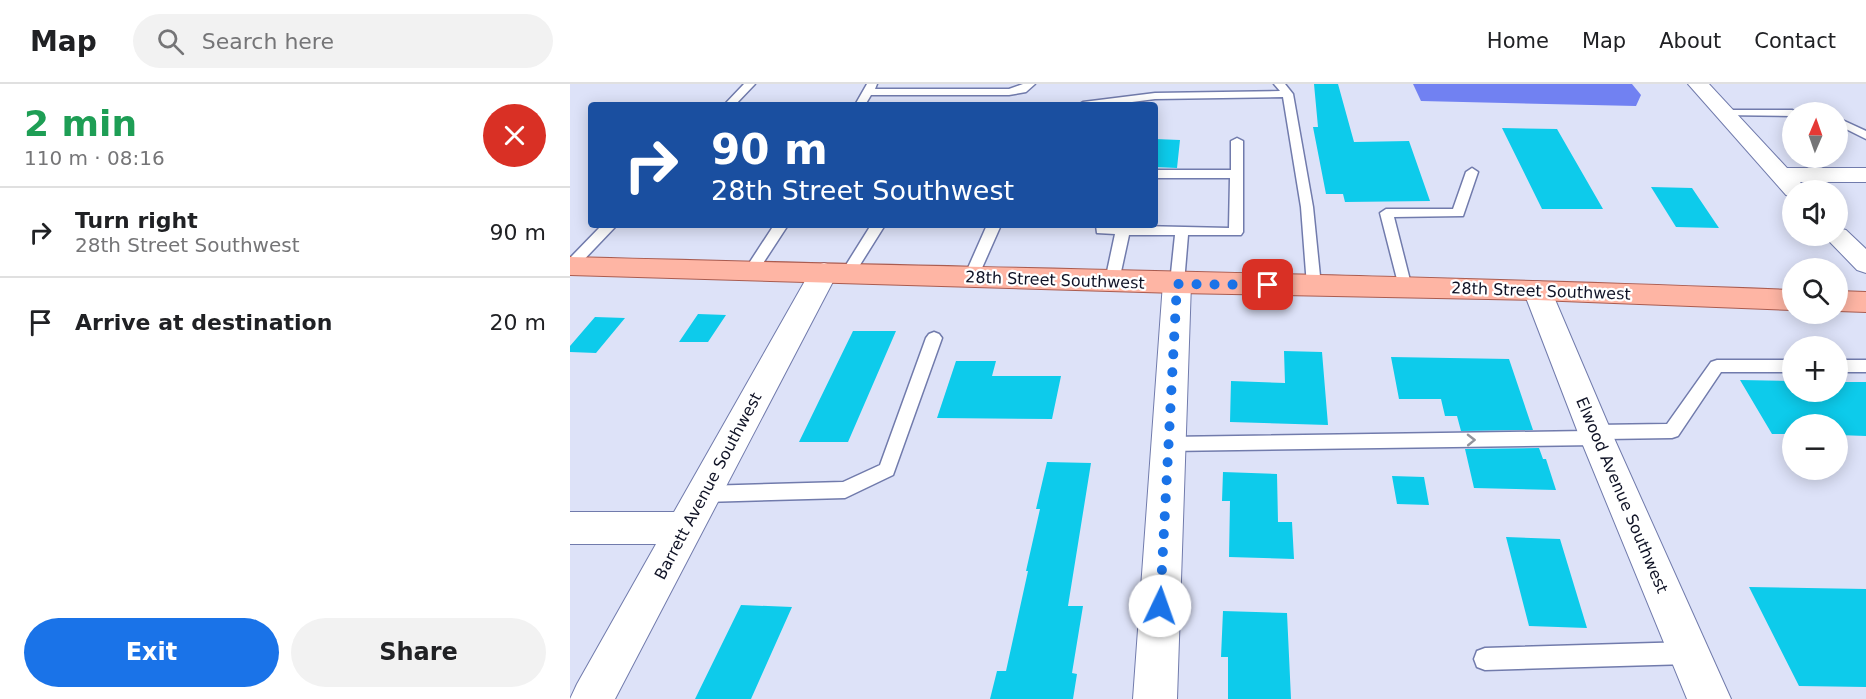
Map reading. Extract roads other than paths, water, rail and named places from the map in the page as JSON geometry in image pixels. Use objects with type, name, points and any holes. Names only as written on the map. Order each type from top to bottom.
[{"type":"main road","name":"28th Street Southwest","points":[[570,266],[1177,284],[1537,290],[1782,300]]},
{"type":"main road","points":[[1848,301],[1866,302]]},
{"type":"street","points":[[1698,84],[1784,180]]},
{"type":"street","points":[[1817,180],[1866,175]]},
{"type":"street","points":[[1847,246],[1866,264]]},
{"type":"street","name":"Barrett Avenue Southwest","points":[[592,699],[704,494],[836,273]]},
{"type":"street","points":[[1155,699],[1177,284]]},
{"type":"street","name":"Elwood Avenue Southwest","points":[[1537,290],[1596,435],[1709,699]]},
{"type":"street","points":[[570,528],[686,528]]},
{"type":"lane","points":[[732,102],[750,84]]},
{"type":"lane","points":[[862,102],[871,88],[1009,92],[1022,90],[1030,84]]},
{"type":"lane","points":[[1279,84],[1288,94],[1307,207],[1314,286]]},
{"type":"lane","points":[[1107,102],[1155,96],[1288,94]]},
{"type":"lane","points":[[1724,113],[1782,113]]},
{"type":"lane","points":[[1848,126],[1866,136]]},
{"type":"lane","points":[[1102,228],[1102,230],[1236,232],[1237,141]]},
{"type":"lane","points":[[1405,288],[1386,213],[1458,213],[1472,172]]},
{"type":"lane","points":[[1158,174],[1237,174]]},
{"type":"lane","points":[[570,266],[607,228]]},
{"type":"lane","points":[[751,270],[779,228]]},
{"type":"lane","points":[[836,273],[875,228]]},
{"type":"lane","points":[[971,277],[993,228]]},
{"type":"lane","points":[[1113,281],[1123,230]]},
{"type":"lane","points":[[1177,284],[1182,231]]},
{"type":"lane","points":[[704,494],[844,490],[886,470],[934,338]]},
{"type":"lane","points":[[1168,444],[1412,440],[1672,431],[1717,366],[1782,366]]},
{"type":"lane","points":[[1848,366],[1866,366]]},
{"type":"lane","points":[[1485,659],[1689,653]]},
{"type":"water","points":[[1413,84],[1632,84],[1641,95],[1636,106],[1421,101]]}]
